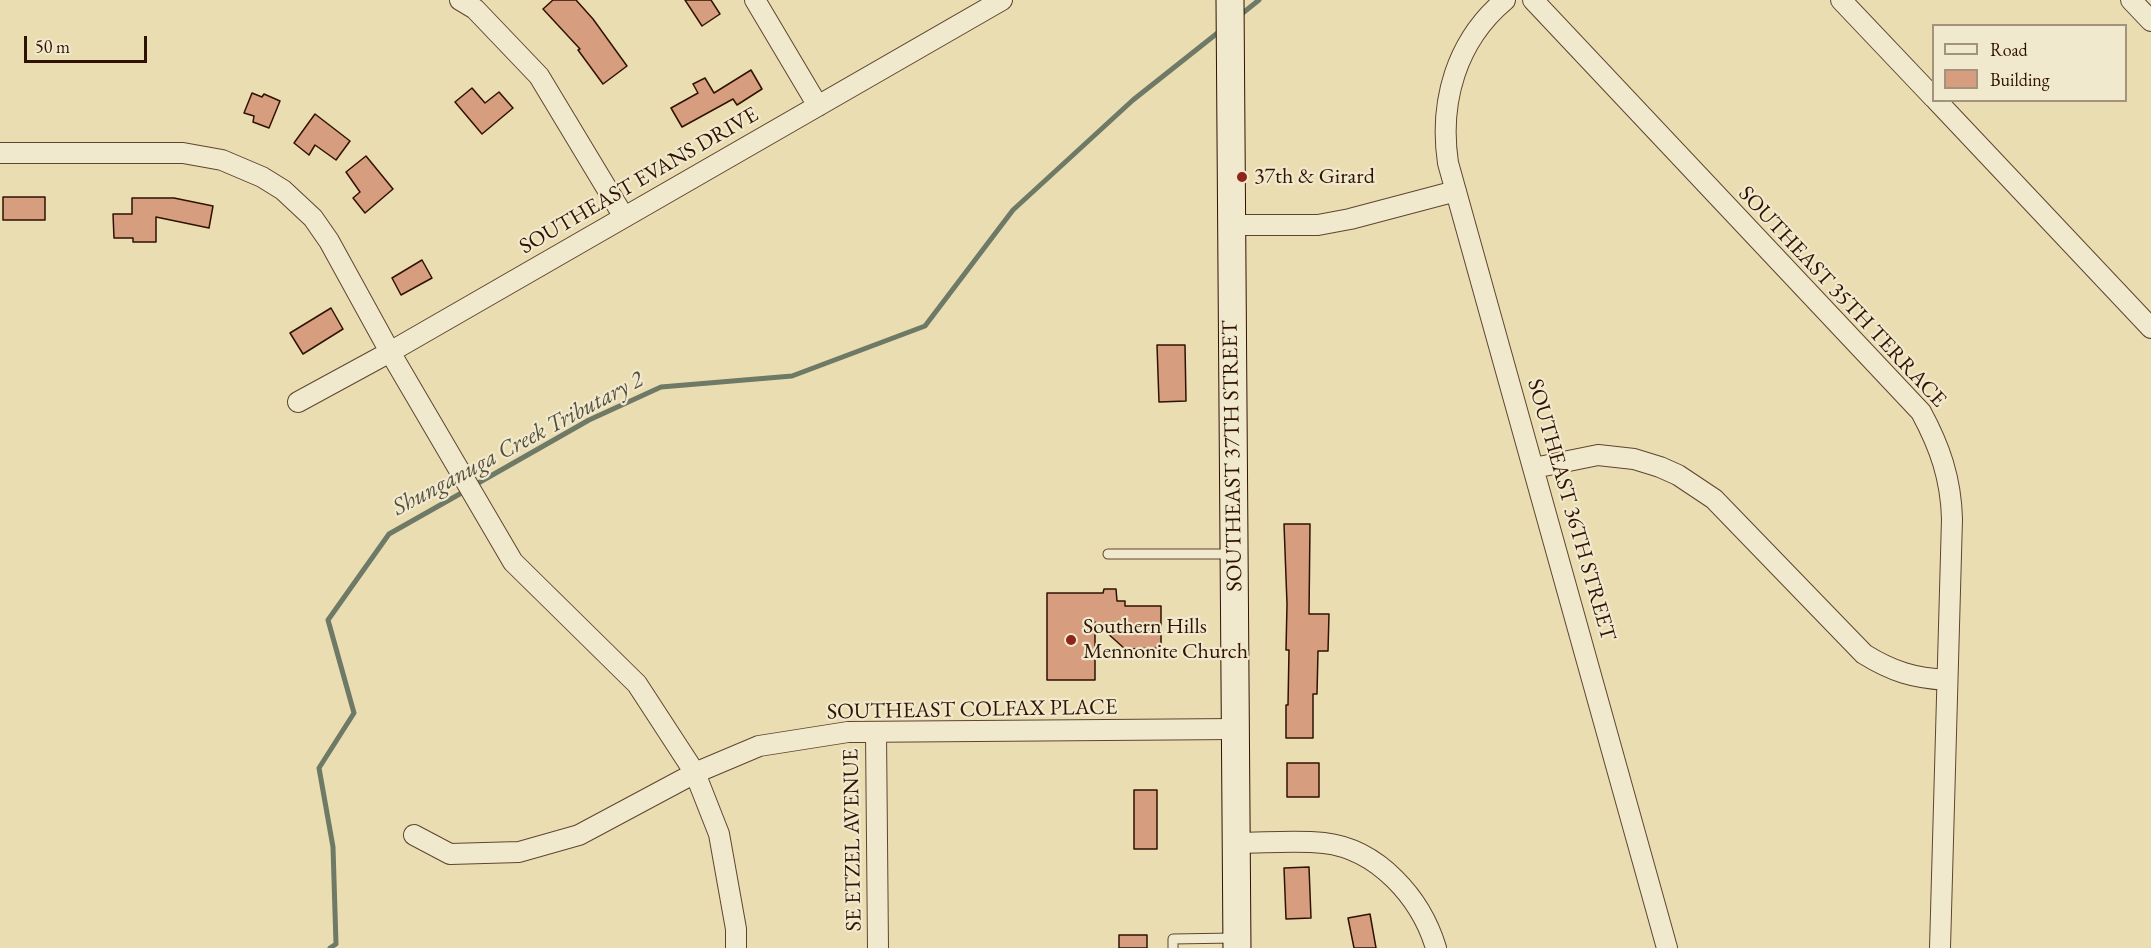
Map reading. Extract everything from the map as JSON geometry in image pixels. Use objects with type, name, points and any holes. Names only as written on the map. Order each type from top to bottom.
[{"type":"main road","name":"SOUTHEAST 37TH STREET","points":[[1230,0],[1237,943]]},
{"type":"street","points":[[460,0],[475,9],[539,76],[624,217]]},
{"type":"street","points":[[755,0],[818,106]]},
{"type":"street","name":"SOUTHEAST EVANS DRIVE","points":[[298,402],[390,352],[1002,0]]},
{"type":"street","name":"SOUTHEAST 36TH STREET","points":[[1505,0],[1470,39],[1457,64],[1451,83],[1445,120],[1446,149],[1667,948]]},
{"type":"street","name":"SOUTHEAST 35TH TERRACE","points":[[1533,0],[1921,412],[1935,437],[1943,458],[1951,499],[1940,948]]},
{"type":"street","points":[[1841,0],[1932,96]]},
{"type":"street","points":[[2131,0],[2151,21]]},
{"type":"street","points":[[1938,102],[2151,328]]},
{"type":"street","points":[[0,153],[183,153],[222,160],[262,177],[283,190],[313,218],[513,562],[637,684],[695,773],[719,834],[736,929],[736,948]]},
{"type":"street","points":[[1231,225],[1318,225],[1350,219],[1456,191]]},
{"type":"street","points":[[1534,468],[1598,455],[1634,459],[1678,474],[1714,499],[1864,654],[1883,666],[1904,674],[1947,680]]},
{"type":"street","name":"SOUTHEAST COLFAX PLACE","points":[[414,835],[450,854],[519,852],[579,835],[695,773],[759,746],[848,732],[1235,729]]},
{"type":"street","name":"SE ETZEL AVENUE","points":[[876,732],[878,948]]},
{"type":"street","points":[[1236,843],[1324,843],[1347,848],[1360,854],[1386,872],[1410,898],[1428,926],[1436,948]]},
{"type":"lane","points":[[1108,554],[1234,554]]},
{"type":"lane","points":[[1173,948],[1173,939],[1237,943]]},
{"type":"building","points":[[553,0],[576,0],[593,19],[627,66],[603,84],[578,50],[580,49],[543,9]]},
{"type":"building","points":[[685,0],[711,0],[720,14],[702,26]]},
{"type":"building","points":[[751,70],[762,89],[737,105],[733,99],[682,127],[671,108],[698,93],[693,84],[705,78],[714,93]]},
{"type":"building","points":[[472,88],[485,103],[499,92],[513,108],[482,134],[455,102]]},
{"type":"building","points":[[252,93],[262,97],[264,94],[280,101],[269,128],[253,122],[254,116],[244,113]]},
{"type":"building","points":[[315,114],[350,141],[336,160],[315,145],[309,155],[294,143]]},
{"type":"building","points":[[366,156],[393,189],[365,213],[353,198],[360,192],[346,172]]},
{"type":"building","points":[[3,197],[45,197],[45,220],[3,220]]},
{"type":"building","points":[[132,198],[174,198],[213,206],[209,228],[156,217],[156,242],[133,242],[133,238],[114,238],[113,214],[132,214]]},
{"type":"building","points":[[422,260],[432,278],[401,295],[392,278]]},
{"type":"building","points":[[331,308],[343,329],[303,354],[290,333]]},
{"type":"building","points":[[1157,345],[1185,345],[1186,401],[1159,402]]},
{"type":"building","points":[[1284,524],[1310,524],[1309,614],[1329,614],[1328,651],[1318,651],[1317,694],[1313,694],[1313,738],[1286,738],[1289,650],[1286,650]]},
{"type":"building","name":"Southern Hills Mennonite Church","points":[[1104,589],[1116,589],[1117,601],[1125,601],[1125,606],[1161,606],[1161,648],[1125,649],[1095,622],[1095,680],[1047,680],[1047,593],[1103,593]]},
{"type":"building","points":[[1287,763],[1319,763],[1319,797],[1287,797]]},
{"type":"building","points":[[1134,790],[1157,790],[1157,849],[1134,849]]},
{"type":"building","points":[[1309,867],[1311,918],[1286,919],[1284,868]]},
{"type":"building","points":[[1370,914],[1376,948],[1354,948],[1348,918]]},
{"type":"building","points":[[1119,935],[1147,935],[1147,948],[1119,948]]},
{"type":"waterway","name":"Shunganuga Creek Tributary 2","points":[[1239,16],[1259,0]]},
{"type":"waterway","name":"Shunganuga Creek Tributary 2","points":[[473,486],[589,420],[661,387],[792,376],[925,326],[1013,210],[1133,100],[1220,31]]},
{"type":"waterway","name":"Shunganuga Creek Tributary 2","points":[[330,948],[336,944],[333,847],[319,768],[354,713],[328,620],[389,534],[465,491]]},
{"type":"place","name":"37th & Girard","points":[[1242,177]]},
{"type":"place","name":"Southern Hills Mennonite Church","points":[[1071,640]]}]
